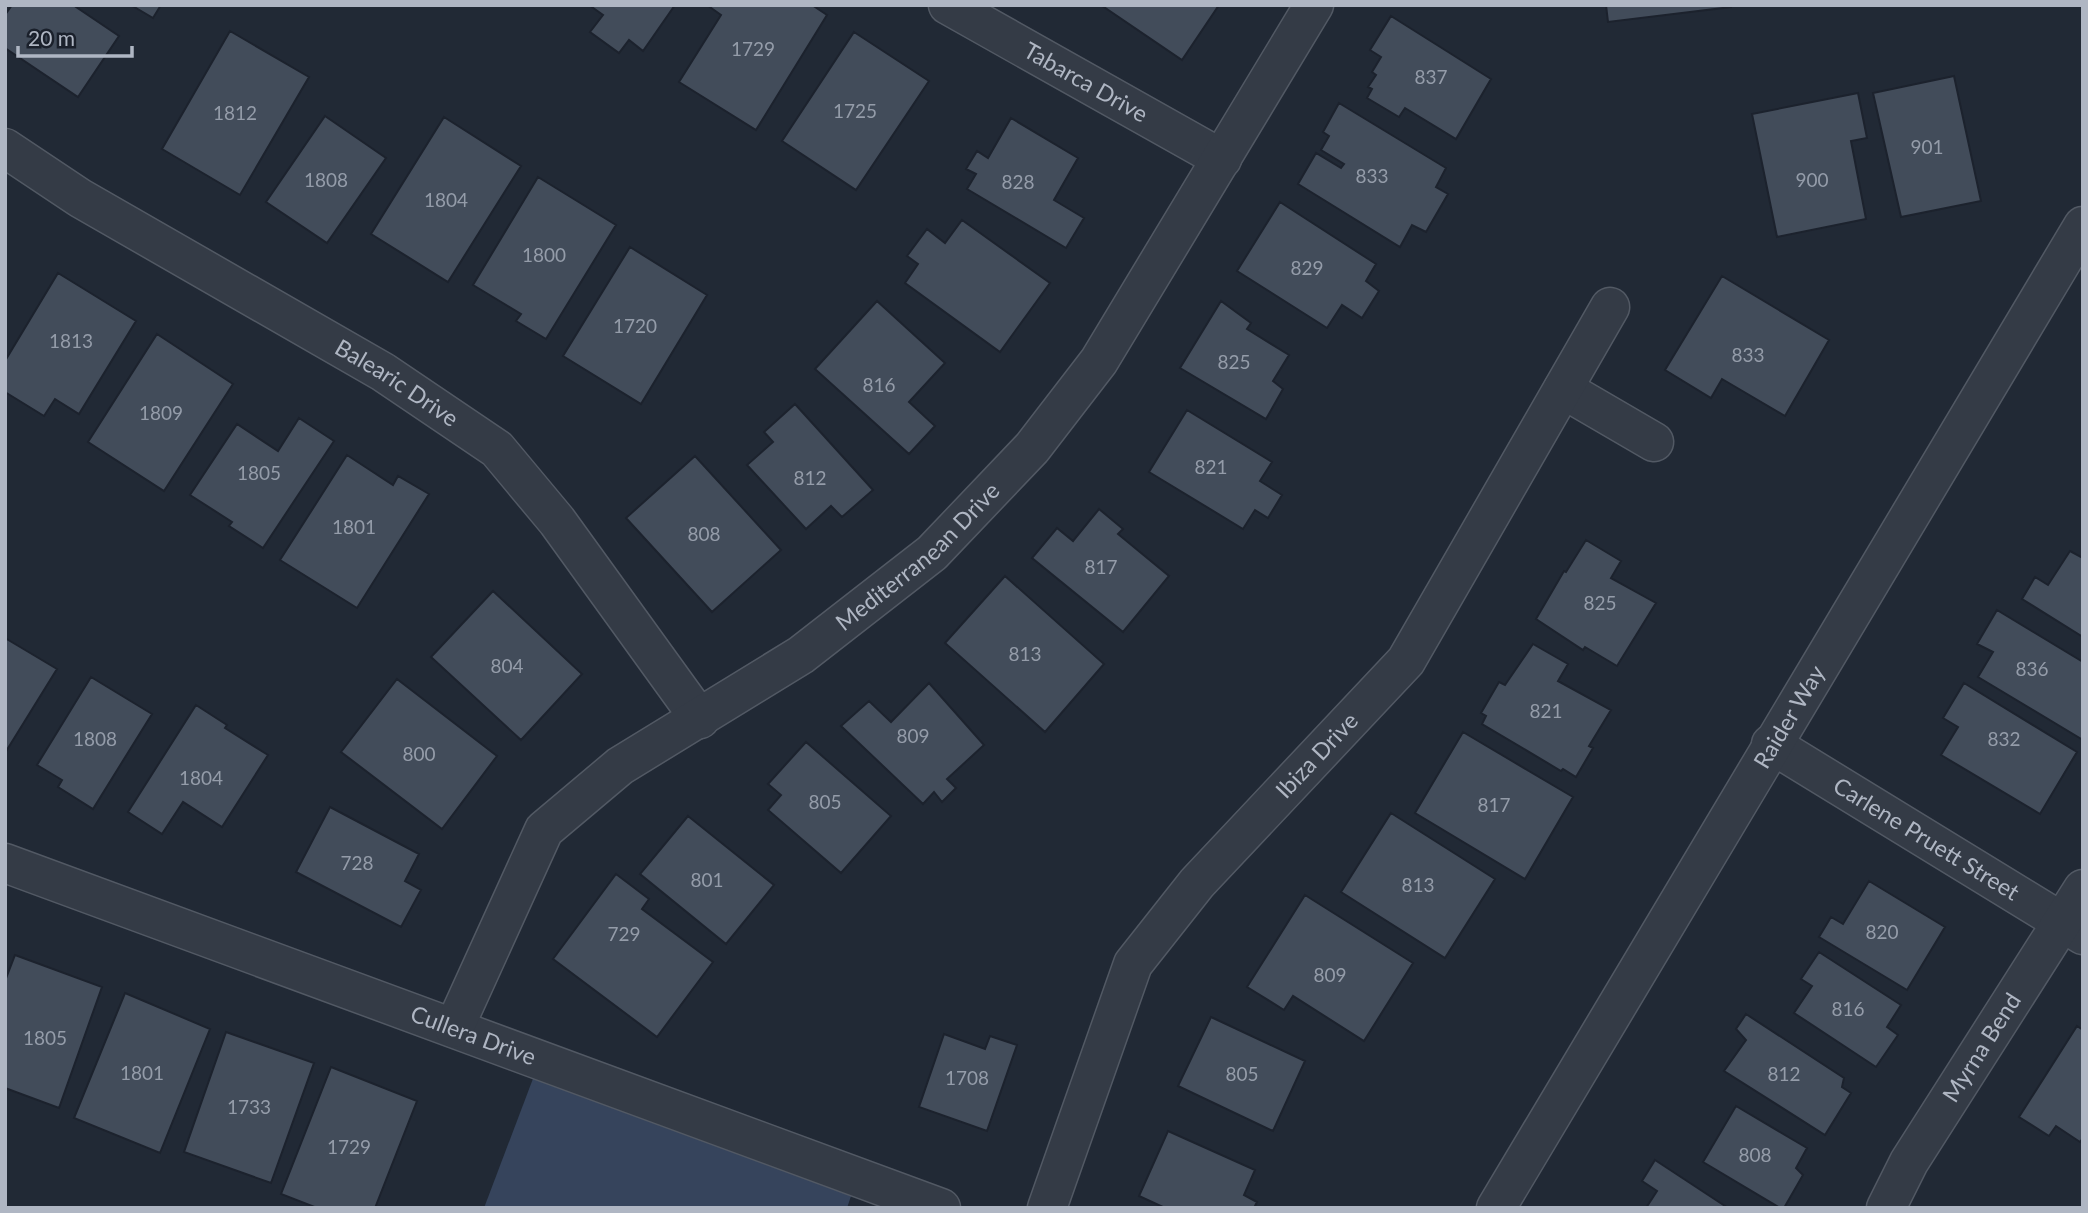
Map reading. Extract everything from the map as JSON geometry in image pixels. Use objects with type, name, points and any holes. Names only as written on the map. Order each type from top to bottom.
[{"type":"street","name":"Tabarca Drive","points":[[948,5],[1222,159]]},
{"type":"street","name":"Mediterranean Drive","points":[[454,1028],[544,830],[620,766],[801,655],[932,553],[1032,449],[1099,361],[1314,5]]},
{"type":"street","name":"Balearic Drive","points":[[5,148],[80,198],[383,372],[497,449],[557,521],[700,719]]},
{"type":"street","name":"Raider Way","points":[[1496,1208],[2083,226]]},
{"type":"street","name":"Ibiza Drive","points":[[1047,1208],[1133,964],[1197,883],[1406,662],[1610,307]]},
{"type":"street","points":[[1563,389],[1654,442]]},
{"type":"street","name":"Carlene Pruett Street","points":[[1771,744],[2072,928]]},
{"type":"street","name":"Cullera Drive","points":[[5,863],[941,1208]]},
{"type":"street","name":"Myrna Bend","points":[[1886,1208],[1909,1162],[2072,928],[2083,889]]},
{"type":"water","points":[[534,1076],[853,1190],[847,1208],[484,1208]]},
{"type":"building","points":[[12,5],[73,5],[119,36],[78,97],[5,48],[5,15]]},
{"type":"building","points":[[131,5],[161,5],[153,18]]},
{"type":"building","points":[[589,5],[675,5],[643,51],[629,40],[619,53],[590,32],[603,15]]},
{"type":"building","points":[[707,5],[812,5],[827,15],[756,130],[679,82],[721,15]]},
{"type":"building","points":[[1101,5],[1219,5],[1182,60]]},
{"type":"building","points":[[1606,5],[1731,5],[1731,7],[1608,22]]},
{"type":"building","points":[[1391,16],[1491,79],[1456,139],[1405,108],[1399,117],[1367,98],[1372,89],[1368,87],[1376,75],[1372,72],[1381,57],[1370,50]]},
{"type":"building","points":[[230,31],[309,77],[240,195],[162,149]]},
{"type":"building","points":[[854,32],[929,81],[856,190],[782,141]]},
{"type":"building","points":[[1954,76],[1981,201],[1901,217],[1873,93]]},
{"type":"building","points":[[1858,93],[1867,138],[1851,141],[1866,219],[1777,237],[1752,114]]},
{"type":"building","points":[[1339,103],[1446,168],[1436,187],[1448,194],[1426,232],[1412,225],[1400,247],[1298,184],[1316,153],[1341,168],[1344,164],[1321,150],[1329,136],[1323,132]]},
{"type":"building","points":[[325,116],[386,158],[327,243],[266,202]]},
{"type":"building","points":[[444,117],[521,166],[448,282],[371,234]]},
{"type":"building","points":[[1011,118],[1078,158],[1054,200],[1084,218],[1066,248],[967,189],[976,174],[966,169],[977,151],[988,158]]},
{"type":"building","points":[[538,177],[616,225],[546,339],[516,321],[521,314],[473,285]]},
{"type":"building","points":[[1280,202],[1376,264],[1366,281],[1379,291],[1362,318],[1342,305],[1327,328],[1237,271]]},
{"type":"building","points":[[962,220],[1050,283],[1000,352],[905,283],[918,264],[907,256],[927,229],[945,243]]},
{"type":"building","points":[[630,247],[707,295],[641,404],[563,356]]},
{"type":"building","points":[[58,273],[136,321],[79,414],[55,399],[44,416],[5,392],[5,361]]},
{"type":"building","points":[[1722,276],[1829,340],[1785,416],[1722,379],[1711,398],[1665,370]]},
{"type":"building","points":[[877,301],[945,363],[909,402],[935,426],[909,454],[815,369]]},
{"type":"building","points":[[1221,301],[1251,323],[1247,329],[1289,355],[1273,381],[1283,389],[1266,419],[1180,368]]},
{"type":"building","points":[[157,334],[233,384],[164,491],[88,442]]},
{"type":"building","points":[[795,404],[873,490],[842,517],[831,506],[806,529],[747,465],[773,442],[764,432]]},
{"type":"building","points":[[1187,410],[1272,462],[1260,481],[1282,495],[1268,518],[1255,510],[1243,529],[1149,472]]},
{"type":"building","points":[[299,418],[334,441],[263,548],[229,526],[232,522],[190,495],[237,424],[278,451]]},
{"type":"building","points":[[347,455],[393,485],[398,476],[429,494],[357,608],[280,560]]},
{"type":"building","points":[[695,456],[781,550],[712,612],[626,518]]},
{"type":"building","points":[[1099,509],[1123,529],[1118,534],[1169,576],[1123,632],[1032,558],[1057,528],[1073,541]]},
{"type":"building","points":[[1586,540],[1621,561],[1611,578],[1656,603],[1617,666],[1585,647],[1583,650],[1536,619]]},
{"type":"building","points":[[2070,551],[2083,558],[2083,637],[2022,599],[2035,577],[2048,585]]},
{"type":"building","points":[[1005,576],[1104,664],[1045,732],[945,643]]},
{"type":"building","points":[[493,591],[582,674],[521,740],[431,657]]},
{"type":"building","points":[[1997,610],[2083,662],[2083,740],[1978,677],[1993,652],[1977,644]]},
{"type":"building","points":[[5,638],[57,669],[5,753]]},
{"type":"building","points":[[1533,644],[1568,664],[1558,681],[1611,710],[1589,746],[1593,748],[1576,777],[1563,769],[1561,771],[1482,724],[1486,716],[1481,713],[1499,682],[1505,685]]},
{"type":"building","points":[[91,677],[152,714],[93,809],[58,787],[62,780],[37,765]]},
{"type":"building","points":[[397,679],[497,756],[442,829],[341,752]]},
{"type":"building","points":[[929,683],[984,745],[947,779],[956,788],[942,802],[934,792],[923,804],[841,726],[869,701],[891,722]]},
{"type":"building","points":[[1964,683],[2077,752],[2040,814],[1941,755],[1958,727],[1943,718]]},
{"type":"building","points":[[196,705],[227,725],[225,728],[268,755],[222,827],[183,802],[162,834],[128,812]]},
{"type":"building","points":[[1463,732],[1573,797],[1525,879],[1415,813]]},
{"type":"building","points":[[806,742],[891,816],[841,873],[768,810],[781,795],[768,784]]},
{"type":"building","points":[[330,807],[419,854],[405,881],[421,890],[401,927],[296,872]]},
{"type":"building","points":[[1391,813],[1495,879],[1445,958],[1341,892]]},
{"type":"building","points":[[688,816],[774,885],[726,944],[640,874]]},
{"type":"building","points":[[616,874],[649,899],[642,909],[713,962],[657,1037],[553,959]]},
{"type":"building","points":[[1869,881],[1945,927],[1907,990],[1819,937],[1831,917],[1843,924]]},
{"type":"building","points":[[1305,895],[1413,963],[1364,1041],[1293,996],[1284,1010],[1247,987]]},
{"type":"building","points":[[1819,952],[1901,1005],[1887,1027],[1898,1035],[1876,1067],[1794,1013],[1812,986],[1801,979]]},
{"type":"building","points":[[15,955],[102,987],[59,1108],[5,1088],[5,981]]},
{"type":"building","points":[[125,993],[210,1029],[160,1153],[74,1118]]},
{"type":"building","points":[[1746,1014],[1844,1078],[1842,1087],[1851,1093],[1825,1135],[1724,1071],[1746,1040],[1736,1029]]},
{"type":"building","points":[[1211,1017],[1305,1061],[1273,1131],[1178,1086]]},
{"type":"building","points":[[2077,1026],[2083,1030],[2083,1138],[2080,1142],[2056,1126],[2049,1136],[2019,1117]]},
{"type":"building","points":[[226,1032],[314,1063],[271,1183],[184,1152]]},
{"type":"building","points":[[944,1034],[985,1049],[990,1036],[1017,1045],[987,1131],[919,1107]]},
{"type":"building","points":[[331,1067],[417,1101],[375,1208],[317,1208],[281,1194]]},
{"type":"building","points":[[1736,1106],[1807,1148],[1796,1168],[1803,1175],[1784,1208],[1703,1162]]},
{"type":"building","points":[[1168,1131],[1255,1170],[1244,1195],[1257,1202],[1254,1208],[1165,1208],[1139,1196]]},
{"type":"building","points":[[1655,1160],[1728,1208],[1646,1208],[1657,1191],[1642,1181]]}]
